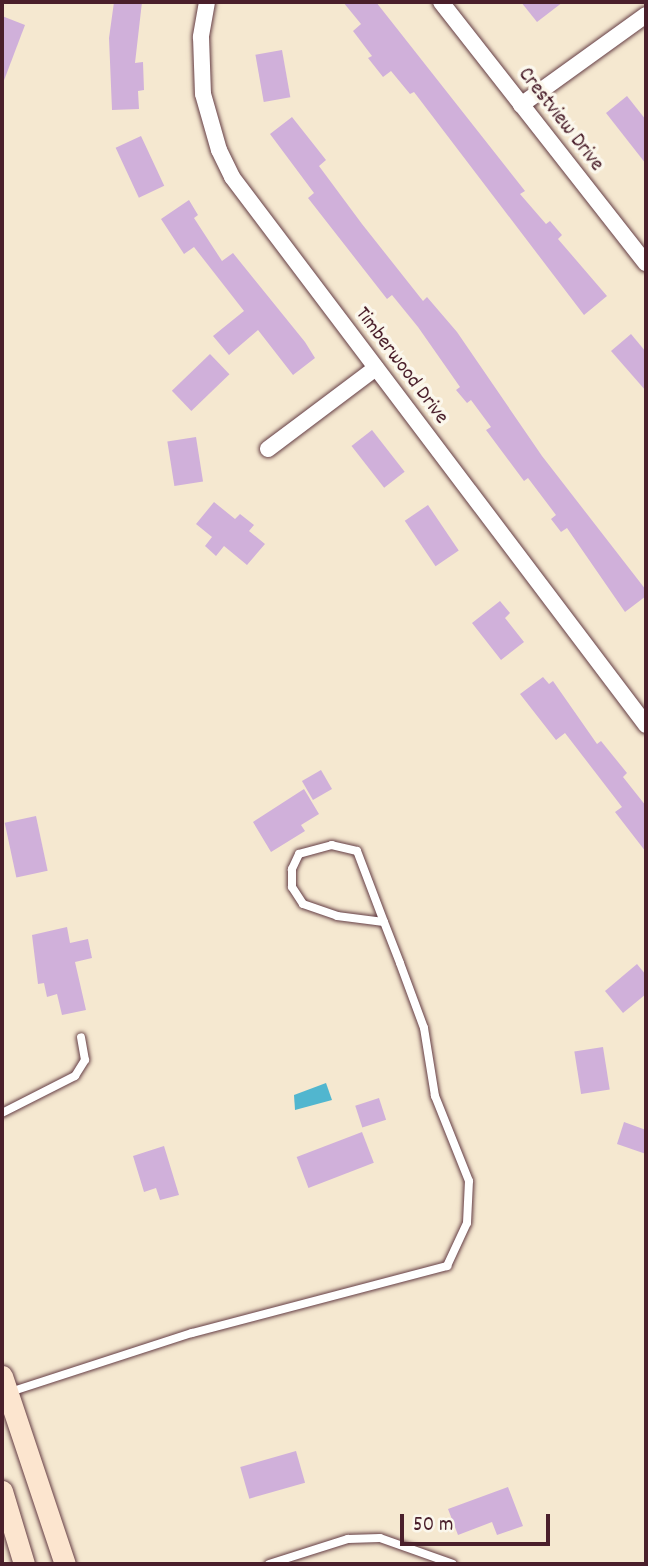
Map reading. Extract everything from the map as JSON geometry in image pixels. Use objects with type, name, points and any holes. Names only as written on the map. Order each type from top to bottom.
[{"type":"main road","points":[[4,1385],[65,1564]]},
{"type":"main road","points":[[2,1491],[24,1564]]},
{"type":"street","name":"Timberwood Drive","points":[[207,2],[200,65],[219,150],[248,202],[646,725]]},
{"type":"street","name":"Crestview Drive","points":[[441,2],[646,263]]},
{"type":"street","points":[[521,105],[646,15]]},
{"type":"street","points":[[268,449],[376,368]]},
{"type":"lane","points":[[4,1385],[447,1266],[467,1223],[469,1181],[435,1096],[424,1028],[384,922],[357,851],[332,845],[299,854],[292,869],[292,887],[303,904],[337,916],[384,922]]},
{"type":"lane","points":[[2,1113],[75,1076],[85,1060],[81,1037]]},
{"type":"lane","points":[[269,1564],[348,1539],[380,1538],[453,1564]]},
{"type":"water","points":[[326,1083],[332,1100],[295,1110],[294,1095]]},
{"type":"building","points":[[114,2],[142,2],[135,63],[143,62],[144,90],[138,91],[139,109],[112,110],[109,38]]},
{"type":"building","points":[[343,2],[376,2],[525,191],[520,194],[546,224],[550,221],[562,235],[558,239],[607,296],[584,315],[414,92],[410,94],[391,71],[383,77],[368,58],[372,56],[353,31],[361,24]]},
{"type":"building","points":[[521,2],[563,2],[537,22]]},
{"type":"building","points":[[2,16],[25,25],[3,83],[2,82]]},
{"type":"building","points":[[282,50],[290,97],[264,102],[255,55]]},
{"type":"building","points":[[627,96],[646,120],[646,164],[606,113]]},
{"type":"building","points":[[292,117],[326,160],[319,166],[362,224],[423,301],[427,297],[457,332],[542,456],[646,590],[646,596],[625,612],[567,528],[561,532],[551,519],[556,515],[528,478],[524,481],[486,430],[491,427],[471,400],[467,403],[456,390],[460,387],[418,327],[392,295],[387,299],[308,198],[314,193],[270,134]]},
{"type":"building","points":[[141,136],[164,186],[139,198],[116,148]]},
{"type":"building","points":[[189,200],[198,215],[194,218],[222,261],[233,253],[315,358],[293,375],[258,330],[229,355],[213,336],[244,311],[194,247],[184,254],[161,219]]},
{"type":"building","points":[[631,334],[646,352],[646,391],[611,351]]},
{"type":"building","points":[[210,354],[229,374],[191,411],[172,391]]},
{"type":"building","points":[[372,430],[405,472],[384,488],[352,446]]},
{"type":"building","points":[[196,437],[203,481],[174,486],[167,442]]},
{"type":"building","points":[[214,502],[235,519],[240,514],[254,525],[249,531],[265,544],[247,565],[224,546],[216,556],[205,546],[212,537],[196,524]]},
{"type":"building","points":[[428,505],[459,551],[436,566],[405,521]]},
{"type":"building","points":[[500,601],[510,613],[505,618],[524,642],[501,660],[472,623]]},
{"type":"building","points":[[543,677],[549,684],[553,681],[597,744],[601,741],[627,773],[623,777],[646,806],[646,852],[615,812],[622,807],[565,733],[556,740],[520,694]]},
{"type":"building","points":[[321,770],[332,789],[313,800],[302,781]]},
{"type":"building","points":[[304,789],[319,814],[301,825],[305,831],[271,852],[253,822]]},
{"type":"building","points":[[36,816],[48,871],[16,877],[5,823]]},
{"type":"building","points":[[67,927],[70,943],[88,939],[92,958],[75,962],[86,1010],[62,1015],[57,994],[47,997],[44,983],[38,984],[32,935]]},
{"type":"building","points":[[637,964],[646,975],[646,994],[623,1013],[605,991]]},
{"type":"building","points":[[603,1047],[610,1089],[581,1094],[574,1052]]},
{"type":"building","points":[[379,1098],[386,1120],[362,1128],[355,1106]]},
{"type":"building","points":[[624,1122],[646,1130],[646,1154],[617,1144]]},
{"type":"building","points":[[362,1132],[374,1163],[308,1188],[297,1157]]},
{"type":"building","points":[[164,1146],[179,1195],[160,1200],[156,1188],[144,1192],[133,1156]]},
{"type":"building","points":[[296,1451],[305,1483],[249,1499],[240,1467]]},
{"type":"building","points":[[508,1487],[523,1526],[497,1535],[492,1522],[458,1535],[448,1509]]}]
